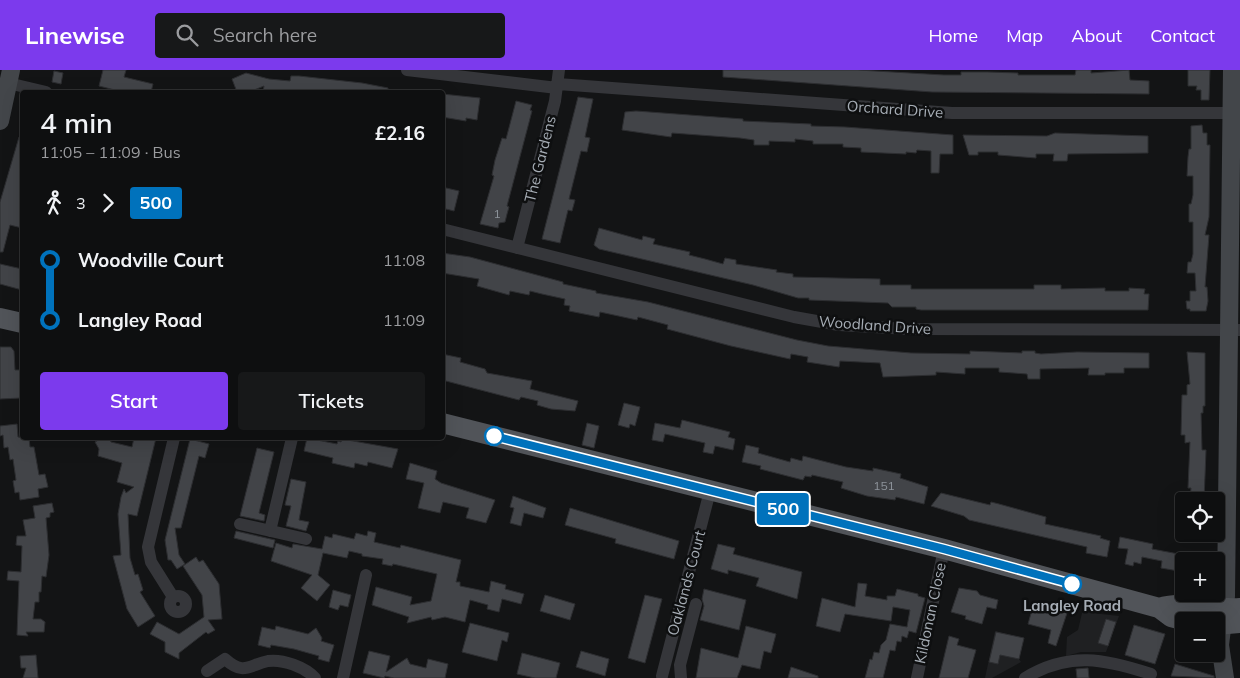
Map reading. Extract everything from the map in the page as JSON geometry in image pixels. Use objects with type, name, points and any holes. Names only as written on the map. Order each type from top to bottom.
[{"type":"main road","points":[[0,318],[20,323]]},
{"type":"main road","points":[[445,424],[944,549],[1159,608],[1170,617],[1175,618]]},
{"type":"main road","points":[[1159,608],[1174,603],[1229,618]]},
{"type":"street","name":"Orchard Drive","points":[[407,70],[558,86],[952,113],[1236,113]]},
{"type":"street","name":"The Gardens","points":[[517,248],[558,86],[559,70]]},
{"type":"street","points":[[1225,678],[1220,645],[1229,618],[1235,330],[1236,113],[1232,70]]},
{"type":"street","points":[[0,121],[10,76],[42,90]]},
{"type":"street","name":"Woodland Drive","points":[[445,230],[794,317],[839,325],[917,329],[1235,330]]},
{"type":"street","points":[[173,597],[151,562],[148,547],[174,440]]},
{"type":"street","points":[[270,531],[292,440]]},
{"type":"street","name":"Oaklands Court","points":[[662,676],[710,491]]},
{"type":"street","points":[[240,524],[306,539]]},
{"type":"street","name":"Kildonan Close","points":[[917,678],[944,549]]},
{"type":"street","points":[[343,678],[366,575]]},
{"type":"street","points":[[681,678],[680,665],[696,604]]},
{"type":"street","points":[[207,671],[225,659],[236,667],[246,669],[271,661],[304,668],[315,678]]},
{"type":"street","points":[[1025,678],[1051,666],[1080,660],[1110,661],[1151,674]]},
{"type":"shaded area","points":[[1083,609],[1092,613],[1119,616],[1106,652],[1081,652],[1066,656],[1067,637],[1078,630]]},
{"type":"shaded area","points":[[995,631],[1024,638],[1019,659],[1021,662],[992,678],[985,678]]},
{"type":"building","points":[[103,70],[126,70],[124,77],[153,84],[152,90],[115,90],[99,86]]},
{"type":"building","points":[[723,70],[858,70],[944,75],[961,75],[961,72],[988,72],[1018,73],[1018,75],[1075,75],[1076,70],[1091,70],[1091,73],[1129,70],[1130,80],[1149,81],[1149,94],[932,92],[723,77]]},
{"type":"building","points":[[1188,70],[1210,70],[1209,100],[1201,100],[1201,90],[1196,90],[1197,86],[1188,86]]},
{"type":"building","points":[[54,71],[63,73],[61,84],[52,82]]},
{"type":"building","points":[[246,73],[269,79],[290,81],[291,76],[299,76],[362,83],[388,88],[388,90],[263,90],[264,86],[254,90],[236,90],[232,79]]},
{"type":"building","points":[[445,94],[480,98],[477,120],[466,118],[466,121],[445,118]]},
{"type":"building","points":[[578,97],[593,99],[585,137],[590,138],[587,152],[581,151],[569,199],[575,200],[572,211],[568,210],[560,243],[542,239]]},
{"type":"building","points":[[516,101],[532,105],[530,110],[532,111],[507,206],[509,207],[505,222],[499,223],[498,228],[480,224],[494,176],[492,175],[495,160],[502,138],[506,139]]},
{"type":"building","points":[[636,111],[743,119],[743,121],[811,124],[811,126],[953,135],[953,154],[940,154],[939,173],[931,173],[931,151],[917,150],[916,153],[906,152],[906,154],[861,152],[861,148],[843,147],[843,144],[813,144],[813,141],[795,139],[795,142],[769,141],[769,145],[754,145],[754,140],[740,138],[672,133],[671,137],[622,130],[625,112]]},
{"type":"building","points":[[1202,125],[1203,133],[1207,133],[1207,145],[1210,145],[1209,217],[1205,235],[1209,235],[1205,287],[1207,287],[1208,301],[1206,311],[1190,311],[1190,309],[1187,309],[1186,301],[1190,301],[1190,291],[1196,291],[1195,273],[1187,273],[1188,262],[1191,262],[1193,254],[1193,222],[1189,222],[1189,204],[1191,204],[1193,195],[1193,176],[1187,176],[1188,157],[1189,149],[1191,149],[1191,126]]},
{"type":"building","points":[[1055,133],[1148,136],[1148,153],[1068,154],[1067,161],[1053,161],[1054,154],[1036,154],[1036,158],[998,155],[998,152],[978,152],[978,155],[969,155],[963,135],[1047,136]]},
{"type":"building","points":[[19,137],[20,228],[10,225],[3,252],[0,252],[0,202]]},
{"type":"building","points":[[445,188],[459,191],[454,211],[445,209]]},
{"type":"building","points":[[599,228],[642,240],[643,236],[655,239],[653,244],[690,252],[689,255],[723,264],[725,258],[736,260],[736,264],[777,270],[776,272],[793,274],[793,277],[880,279],[880,285],[911,285],[911,289],[1034,289],[1034,285],[1061,285],[1061,289],[1105,288],[1105,291],[1129,291],[1129,288],[1145,289],[1144,294],[1149,294],[1148,310],[921,310],[916,309],[916,307],[892,307],[888,303],[809,300],[809,298],[798,298],[753,285],[599,249],[594,245]]},
{"type":"building","points":[[445,253],[470,257],[563,282],[563,284],[596,291],[596,293],[648,302],[797,340],[828,346],[911,353],[970,354],[970,351],[1022,353],[1022,351],[1035,351],[1035,353],[1041,354],[1077,352],[1149,353],[1149,368],[1124,368],[1124,373],[1105,373],[1105,375],[1088,375],[1089,368],[1040,369],[1040,379],[1028,379],[1027,374],[999,372],[999,368],[965,368],[965,374],[936,372],[936,375],[883,377],[880,363],[840,361],[839,367],[807,362],[808,357],[791,354],[790,359],[667,329],[668,325],[638,317],[637,320],[600,312],[599,317],[569,311],[570,306],[564,305],[565,299],[530,291],[529,295],[510,291],[509,295],[477,286],[479,279],[445,273]]},
{"type":"building","points":[[0,264],[20,269],[20,289],[0,284]]},
{"type":"building","points":[[0,347],[11,347],[14,351],[15,370],[20,370],[20,398],[0,399]]},
{"type":"building","points":[[1187,352],[1205,353],[1205,406],[1203,406],[1203,413],[1201,413],[1202,450],[1206,450],[1204,492],[1191,492],[1191,488],[1188,488],[1190,442],[1185,443],[1185,435],[1181,435],[1182,395],[1187,395],[1187,385],[1190,384]]},
{"type":"building","points":[[445,355],[461,358],[460,362],[485,369],[487,373],[532,381],[530,389],[578,401],[575,411],[551,409],[537,405],[538,401],[521,397],[519,400],[445,381]]},
{"type":"building","points":[[624,403],[640,407],[635,426],[630,424],[629,428],[618,425]]},
{"type":"building","points":[[682,420],[730,432],[728,437],[735,439],[733,450],[715,446],[713,454],[703,452],[705,443],[665,434],[663,442],[652,440],[655,423],[680,428]]},
{"type":"building","points":[[587,423],[599,426],[594,448],[582,445]]},
{"type":"building","points":[[17,424],[20,440],[29,440],[30,447],[34,447],[39,475],[45,474],[48,487],[38,489],[39,497],[20,500],[19,492],[15,493],[13,481],[16,480],[13,459],[10,460],[8,447],[4,448],[3,435],[0,436],[0,426]]},
{"type":"building","points":[[98,440],[110,440],[111,442],[132,447],[134,440],[156,440],[137,516],[128,514],[130,558],[135,575],[138,574],[143,590],[140,592],[155,616],[138,627],[127,609],[113,556],[121,555],[118,514],[121,497],[124,489],[126,493],[134,487],[117,482],[122,463],[98,456],[99,449],[95,442]]},
{"type":"building","points":[[190,440],[209,444],[205,458],[199,456],[181,528],[175,528],[179,555],[185,564],[177,569],[171,560],[168,560],[165,540]]},
{"type":"building","points":[[307,440],[337,444],[338,441],[348,440],[398,449],[392,468],[368,462],[367,466],[355,463],[354,468],[332,463],[333,458],[304,451]]},
{"type":"building","points":[[746,445],[759,448],[758,453],[790,462],[791,458],[802,461],[803,456],[846,467],[873,471],[873,468],[901,474],[900,478],[928,487],[924,504],[896,497],[895,500],[867,496],[841,488],[843,482],[812,475],[811,477],[805,476],[803,480],[760,469],[761,466],[742,462]]},
{"type":"building","points":[[257,448],[274,452],[259,513],[265,515],[264,521],[240,516]]},
{"type":"building","points":[[410,463],[437,471],[435,479],[441,483],[495,500],[486,523],[466,518],[469,508],[443,502],[440,513],[418,508],[424,483],[406,479]]},
{"type":"building","points":[[291,479],[306,482],[299,520],[309,522],[306,531],[286,526],[291,506],[285,505]]},
{"type":"building","points":[[941,493],[990,505],[991,502],[999,504],[1046,517],[1045,524],[1101,536],[1100,538],[1110,541],[1107,557],[1086,553],[1087,547],[969,520],[964,516],[931,506]]},
{"type":"building","points":[[513,496],[546,508],[543,518],[524,513],[521,526],[510,523],[514,508],[510,507]]},
{"type":"building","points":[[52,503],[54,512],[50,513],[50,517],[46,518],[49,555],[46,577],[42,576],[39,602],[35,602],[33,619],[41,619],[45,622],[44,632],[26,632],[28,636],[17,635],[19,581],[7,580],[8,571],[21,572],[22,546],[16,545],[17,536],[26,536],[23,520],[35,518],[33,506]]},
{"type":"building","points":[[570,508],[679,541],[674,559],[615,543],[616,539],[565,525]]},
{"type":"building","points":[[236,531],[275,540],[273,548],[234,538]]},
{"type":"building","points":[[368,531],[376,533],[374,542],[400,548],[401,545],[461,560],[456,582],[460,582],[460,586],[489,592],[491,581],[506,585],[505,589],[524,594],[521,604],[502,599],[499,612],[487,609],[488,605],[470,600],[465,622],[445,617],[432,620],[431,617],[407,623],[409,617],[372,605],[376,587],[412,597],[410,605],[431,601],[437,574],[393,564],[392,566],[382,564],[383,559],[362,556],[362,554],[349,551],[347,558],[323,553],[318,575],[330,585],[317,601],[301,588],[312,575],[271,561],[276,543],[292,548],[293,544],[322,549],[325,536],[332,538],[333,534],[354,539],[356,533],[367,536]]},
{"type":"building","points":[[1120,537],[1153,544],[1152,549],[1175,553],[1175,570],[1161,568],[1162,561],[1142,557],[1141,564],[1134,562],[1133,566],[1125,564],[1128,549],[1118,548]]},
{"type":"building","points":[[718,544],[735,548],[733,554],[802,572],[797,599],[756,586],[759,578],[728,570],[728,574],[711,569]]},
{"type":"building","points":[[196,557],[199,562],[203,560],[219,584],[222,619],[208,620],[215,630],[208,634],[206,632],[179,653],[179,659],[165,652],[165,642],[150,634],[157,622],[179,634],[204,617],[202,595],[183,566]]},
{"type":"building","points":[[858,583],[867,584],[865,596],[887,600],[887,596],[895,596],[897,589],[918,594],[918,596],[925,598],[916,633],[909,631],[907,638],[902,636],[901,642],[897,641],[895,651],[890,650],[883,678],[865,678],[870,659],[872,660],[874,652],[879,653],[881,645],[886,640],[890,624],[907,627],[910,610],[893,607],[891,621],[845,614],[840,632],[816,626],[822,598],[855,607]]},
{"type":"building","points":[[959,588],[977,591],[980,595],[998,600],[996,609],[987,607],[982,624],[965,619],[966,616],[951,612]]},
{"type":"building","points":[[704,589],[746,600],[739,630],[700,620],[704,606],[702,599]]},
{"type":"building","points":[[333,590],[351,595],[348,607],[340,605],[338,610],[329,607]]},
{"type":"building","points":[[545,595],[575,604],[570,620],[540,611]]},
{"type":"building","points":[[645,595],[662,599],[645,663],[628,658]]},
{"type":"building","points":[[1034,603],[1067,613],[1056,646],[1048,643],[1051,630],[1028,624]]},
{"type":"building","points":[[1106,619],[1116,622],[1108,646],[1098,643]]},
{"type":"building","points":[[470,623],[509,633],[507,642],[502,640],[497,661],[462,652]]},
{"type":"building","points":[[1134,625],[1165,634],[1155,664],[1125,655]]},
{"type":"building","points":[[276,626],[308,634],[316,628],[322,638],[321,641],[334,645],[329,662],[318,659],[319,656],[294,649],[271,645],[270,648],[258,645],[262,627],[275,630]]},
{"type":"building","points":[[746,626],[776,634],[771,653],[764,651],[760,669],[742,665],[737,678],[696,678],[701,648],[738,658]]},
{"type":"building","points":[[996,632],[1024,638],[1019,659],[1000,655],[998,664],[989,662]]},
{"type":"building","points":[[949,636],[959,639],[957,645],[976,650],[968,678],[939,678]]},
{"type":"building","points":[[369,651],[390,656],[386,672],[407,658],[410,664],[426,668],[428,659],[448,664],[445,678],[394,678],[385,676],[384,678],[363,673]]},
{"type":"building","points":[[581,651],[609,659],[605,676],[576,667]]},
{"type":"building","points":[[522,653],[560,663],[556,678],[535,678],[517,674]]},
{"type":"building","points":[[36,655],[38,678],[23,678],[26,668],[21,668],[20,656]]},
{"type":"building","points":[[1175,664],[1214,676],[1214,678],[1171,676]]},
{"type":"building","points":[[791,667],[818,676],[818,678],[788,678]]},
{"type":"building","points":[[1088,668],[1089,678],[1077,678],[1076,669]]},
{"type":"bus line","name":"500","points":[[494,436],[944,549],[1072,584]]},
{"type":"place","name":"Langley Road","points":[[1072,584]]}]
